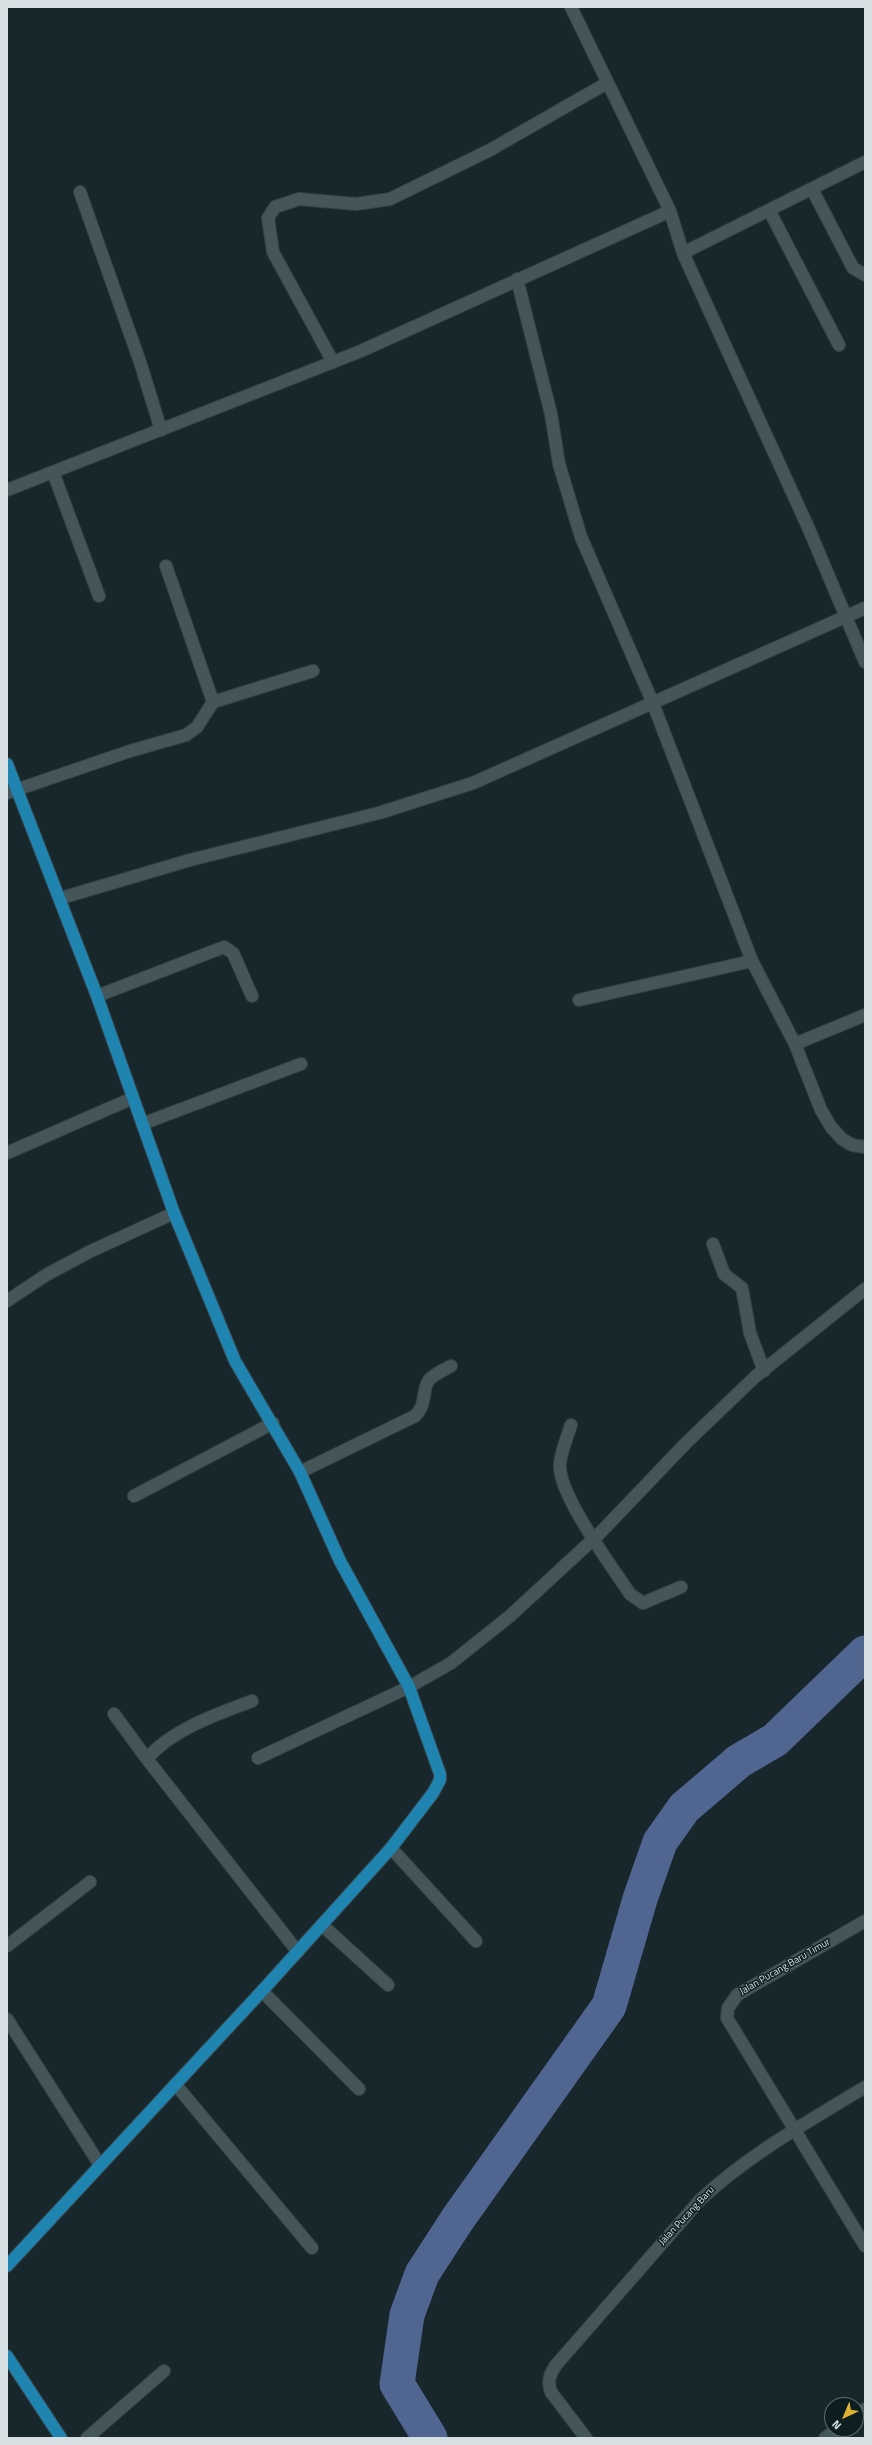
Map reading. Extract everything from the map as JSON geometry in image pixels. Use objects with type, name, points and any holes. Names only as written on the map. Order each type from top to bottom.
[{"type":"main road","points":[[7,764],[13,791],[61,898],[174,1213],[235,1361],[273,1423],[300,1472],[340,1561],[409,1687],[440,1774],[440,1780],[433,1793],[391,1848],[298,1952],[7,2266]]},
{"type":"main road","points":[[7,2356],[61,2438]]},
{"type":"street","points":[[571,7],[670,211],[683,253],[847,616],[865,662]]},
{"type":"street","points":[[333,362],[273,252],[268,218],[276,207],[299,200],[356,204],[390,199],[490,150],[607,83]]},
{"type":"street","points":[[683,253],[865,162]]},
{"type":"street","points":[[812,189],[853,268],[865,275]]},
{"type":"street","points":[[80,192],[140,362],[161,430]]},
{"type":"street","points":[[769,210],[839,345]]},
{"type":"street","points":[[7,490],[333,362],[670,211]]},
{"type":"street","points":[[517,279],[551,414],[559,464],[570,506],[581,537],[652,701],[752,961],[795,1044],[822,1110],[831,1127],[842,1139],[865,1147]]},
{"type":"street","points":[[53,472],[99,596]]},
{"type":"street","points":[[166,566],[213,702]]},
{"type":"street","points":[[61,898],[190,860],[433,797],[542,753],[652,701],[865,608]]},
{"type":"street","points":[[13,791],[189,733],[197,727],[213,702],[313,672]]},
{"type":"street","points":[[97,996],[224,947],[233,953],[252,996]]},
{"type":"street","points":[[580,1000],[752,961]]},
{"type":"street","points":[[795,1044],[865,1015]]},
{"type":"street","points":[[142,1124],[301,1064]]},
{"type":"street","points":[[7,1153],[133,1098]]},
{"type":"street","points":[[8,1299],[46,1274],[89,1252],[174,1213]]},
{"type":"street","points":[[713,1244],[724,1274],[742,1288],[750,1333],[764,1371]]},
{"type":"street","points":[[258,1758],[409,1687],[451,1663],[504,1621],[594,1538],[688,1442],[764,1371],[865,1289]]},
{"type":"street","points":[[300,1472],[415,1416],[425,1399],[427,1384],[430,1379],[451,1366]]},
{"type":"street","points":[[134,1496],[273,1423]]},
{"type":"street","points":[[571,1425],[560,1464],[561,1477],[574,1506],[630,1594],[638,1601],[643,1603],[651,1601],[681,1587]]},
{"type":"street","points":[[147,1759],[157,1749],[195,1724],[252,1701]]},
{"type":"street","points":[[114,1714],[147,1759],[298,1952]]},
{"type":"street","points":[[391,1848],[476,1941]]},
{"type":"street","points":[[7,1946],[90,1882]]},
{"type":"street","name":"Jalan Pucang Baru Timur","points":[[865,1921],[737,1995],[728,2008],[727,2018],[796,2129],[865,2246]]},
{"type":"street","points":[[322,1925],[388,1985]]},
{"type":"street","points":[[262,1991],[359,2089]]},
{"type":"street","points":[[7,2019],[100,2164]]},
{"type":"street","points":[[176,2084],[312,2248]]},
{"type":"street","name":"Jalan Pucang Baru","points":[[586,2438],[558,2404],[548,2385],[550,2375],[556,2365],[700,2200],[740,2166],[796,2129],[865,2087]]},
{"type":"street","points":[[87,2438],[164,2371]]},
{"type":"waterway","points":[[430,2438],[397,2384],[407,2315],[422,2274],[457,2220],[609,2006],[640,1899],[660,1842],[684,1808],[739,1761],[775,1740],[865,1653]]}]
